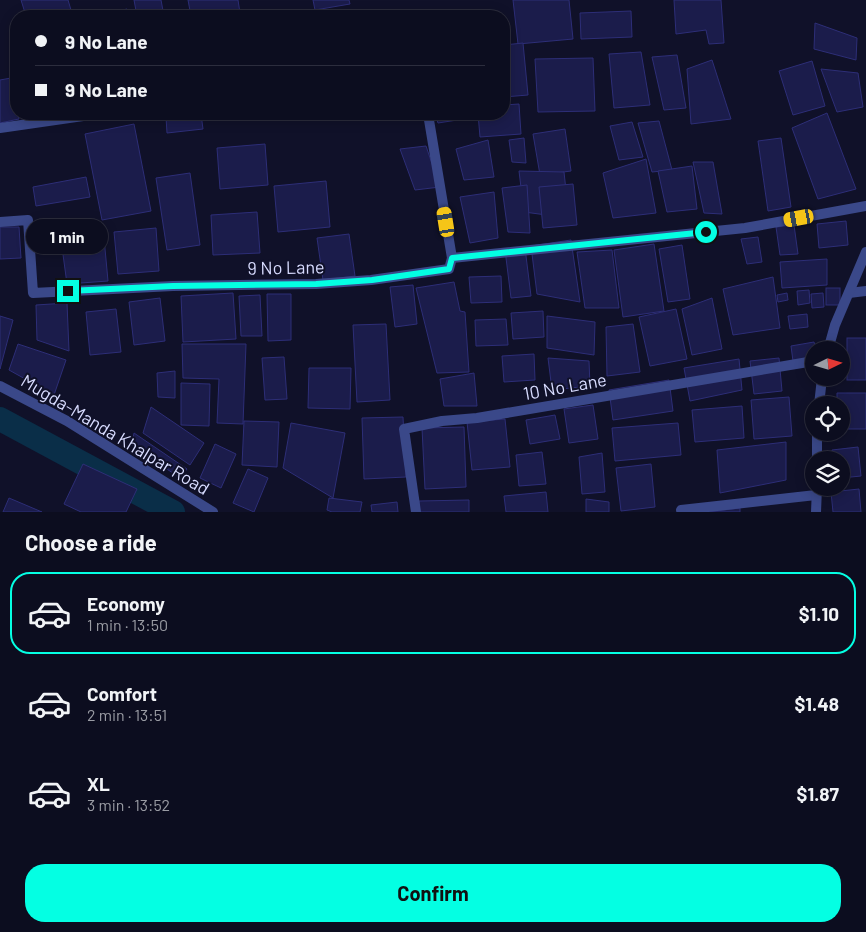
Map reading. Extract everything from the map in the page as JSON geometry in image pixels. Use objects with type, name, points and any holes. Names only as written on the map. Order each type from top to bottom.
[{"type":"street","points":[[0,128],[55,120]]},
{"type":"street","points":[[429,120],[452,258],[745,228],[866,206]]},
{"type":"street","name":"9 No Lane","points":[[0,222],[28,220],[33,293],[173,286],[316,284],[372,280],[449,269],[452,258]]},
{"type":"street","points":[[831,341],[835,325],[866,252]]},
{"type":"street","points":[[849,293],[866,291]]},
{"type":"street","name":"10 No Lane","points":[[416,512],[404,428],[442,421],[477,418],[805,363]]},
{"type":"street","name":"Mugda-Manda Khalpar Road","points":[[0,386],[67,421],[212,512]]},
{"type":"street","points":[[681,510],[805,493]]},
{"type":"street","points":[[816,496],[816,512]]},
{"type":"building","points":[[21,0],[68,0],[71,10],[24,10]]},
{"type":"building","points":[[134,0],[161,0],[163,10],[136,10]]},
{"type":"building","points":[[188,0],[238,0],[240,10],[190,10]]},
{"type":"building","points":[[313,0],[349,0],[350,4],[315,10]]},
{"type":"building","points":[[513,0],[569,0],[573,39],[518,44]]},
{"type":"building","points":[[674,0],[721,0],[724,43],[709,44],[706,30],[676,34]]},
{"type":"building","points":[[631,11],[632,37],[581,39],[580,13]]},
{"type":"building","points":[[815,23],[857,38],[856,60],[814,49]]},
{"type":"building","points":[[523,43],[528,95],[510,96],[510,44]]},
{"type":"building","points":[[641,52],[650,105],[614,108],[609,54]]},
{"type":"building","points":[[677,55],[686,108],[664,110],[652,57]]},
{"type":"building","points":[[593,58],[595,111],[538,112],[535,59]]},
{"type":"building","points":[[712,60],[731,119],[691,124],[687,69]]},
{"type":"building","points":[[812,61],[825,106],[793,115],[779,71]]},
{"type":"building","points":[[821,69],[858,73],[863,107],[837,112]]},
{"type":"building","points":[[10,78],[10,120],[14,120],[0,123],[0,80]]},
{"type":"building","points":[[519,104],[521,134],[480,137],[479,120],[510,120],[510,105]]},
{"type":"building","points":[[827,113],[856,189],[818,199],[792,128]]},
{"type":"building","points":[[166,120],[202,120],[203,129],[167,133]]},
{"type":"building","points":[[437,120],[457,120],[438,123]]},
{"type":"building","points":[[659,121],[672,170],[652,172],[638,123]]},
{"type":"building","points":[[632,122],[643,157],[619,160],[610,126]]},
{"type":"building","points":[[134,124],[151,211],[102,220],[85,134]]},
{"type":"building","points":[[565,129],[571,171],[540,175],[533,134]]},
{"type":"building","points":[[524,138],[526,163],[512,162],[509,140]]},
{"type":"building","points":[[781,138],[791,207],[768,211],[758,141]]},
{"type":"building","points":[[488,140],[494,177],[464,180],[456,149]]},
{"type":"building","points":[[265,144],[268,185],[220,189],[217,148]]},
{"type":"building","points":[[426,146],[440,187],[415,190],[400,149]]},
{"type":"building","points":[[646,159],[656,213],[613,218],[603,173]]},
{"type":"building","points":[[693,162],[713,162],[722,214],[704,213]]},
{"type":"building","points":[[692,166],[697,209],[667,212],[658,171]]},
{"type":"building","points":[[519,171],[564,172],[569,218],[524,212]]},
{"type":"building","points":[[190,173],[200,245],[167,250],[156,178]]},
{"type":"building","points":[[86,177],[90,197],[36,206],[33,187]]},
{"type":"building","points":[[326,181],[330,227],[278,232],[274,186]]},
{"type":"building","points":[[573,184],[577,225],[543,228],[539,187]]},
{"type":"building","points":[[527,185],[530,233],[508,232],[502,188]]},
{"type":"building","points":[[494,192],[498,238],[470,243],[460,197]]},
{"type":"building","points":[[257,212],[260,253],[213,255],[211,215]]},
{"type":"building","points":[[846,221],[848,245],[819,248],[817,224]]},
{"type":"building","points":[[794,225],[798,254],[780,255],[776,227]]},
{"type":"building","points":[[0,227],[19,227],[21,258],[0,259]]},
{"type":"building","points":[[103,227],[108,281],[67,284],[62,247]]},
{"type":"building","points":[[156,228],[159,271],[118,274],[114,232]]},
{"type":"building","points":[[349,234],[355,276],[323,280],[317,238]]},
{"type":"building","points":[[758,237],[762,262],[747,264],[741,239]]},
{"type":"building","points":[[571,240],[580,302],[537,294],[531,246]]},
{"type":"building","points":[[654,244],[664,311],[623,317],[614,250]]},
{"type":"building","points":[[682,245],[690,299],[668,302],[659,249]]},
{"type":"building","points":[[525,248],[531,296],[511,298],[505,250]]},
{"type":"building","points":[[612,250],[619,308],[585,308],[577,252]]},
{"type":"building","points":[[827,259],[827,285],[782,288],[780,262]]},
{"type":"building","points":[[501,276],[502,302],[471,303],[469,277]]},
{"type":"building","points":[[773,277],[780,328],[733,335],[723,289]]},
{"type":"building","points":[[454,282],[460,311],[465,312],[469,372],[437,373],[416,288]]},
{"type":"building","points":[[413,285],[417,324],[395,327],[390,287]]},
{"type":"building","points":[[826,288],[840,288],[840,305],[826,305]]},
{"type":"building","points":[[809,290],[810,303],[798,305],[797,291]]},
{"type":"building","points":[[233,293],[236,339],[183,342],[181,296]]},
{"type":"building","points":[[787,293],[788,300],[778,302],[777,295]]},
{"type":"building","points":[[823,293],[824,307],[812,308],[811,294]]},
{"type":"building","points":[[267,294],[291,294],[291,340],[268,341]]},
{"type":"building","points":[[260,295],[262,336],[241,336],[239,296]]},
{"type":"building","points":[[160,298],[165,341],[134,345],[129,302]]},
{"type":"building","points":[[712,298],[722,349],[692,355],[682,309]]},
{"type":"building","points":[[67,303],[69,351],[37,340],[36,305]]},
{"type":"building","points":[[116,309],[121,352],[90,355],[86,312]]},
{"type":"building","points":[[676,309],[687,359],[650,366],[639,317]]},
{"type":"building","points":[[543,311],[544,337],[513,339],[511,313]]},
{"type":"building","points":[[807,314],[808,327],[790,329],[788,316]]},
{"type":"building","points":[[0,316],[13,320],[0,369]]},
{"type":"building","points":[[547,316],[595,322],[594,355],[547,348]]},
{"type":"building","points":[[506,319],[508,345],[476,346],[475,320]]},
{"type":"building","points":[[386,324],[390,400],[357,402],[353,325]]},
{"type":"building","points":[[633,324],[640,372],[607,376],[606,327]]},
{"type":"building","points":[[847,338],[866,338],[866,380],[850,380],[850,341],[847,341]]},
{"type":"building","points":[[18,344],[66,360],[54,395],[9,370]]},
{"type":"building","points":[[182,344],[246,344],[243,424],[217,423],[219,379],[183,378]]},
{"type":"building","points":[[805,344],[805,359],[793,361],[791,346]]},
{"type":"building","points":[[534,354],[535,380],[504,382],[502,356]]},
{"type":"building","points":[[284,357],[287,399],[265,400],[262,358]]},
{"type":"building","points":[[548,358],[589,361],[590,386],[552,390]]},
{"type":"building","points":[[779,358],[782,391],[754,394],[750,361]]},
{"type":"building","points":[[739,359],[742,390],[690,401],[684,368]]},
{"type":"building","points":[[309,368],[351,368],[350,409],[308,408]]},
{"type":"building","points":[[175,371],[175,398],[158,397],[157,373]]},
{"type":"building","points":[[474,373],[477,406],[444,406],[440,379]]},
{"type":"building","points":[[669,380],[673,411],[613,420],[609,390]]},
{"type":"building","points":[[181,383],[210,384],[209,426],[181,425]]},
{"type":"building","points":[[837,393],[866,393],[866,429],[850,429],[850,396],[837,396]]},
{"type":"building","points":[[789,397],[792,436],[754,439],[751,400]]},
{"type":"building","points":[[593,405],[598,439],[569,443],[564,409]]},
{"type":"building","points":[[742,406],[744,438],[695,442],[692,410]]},
{"type":"building","points":[[151,407],[204,443],[190,465],[143,433]]},
{"type":"building","points":[[555,415],[560,439],[530,444],[526,420]]},
{"type":"building","points":[[403,417],[406,477],[364,479],[362,418]]},
{"type":"building","points":[[505,419],[510,467],[472,470],[467,422]]},
{"type":"building","points":[[244,421],[279,422],[277,467],[242,465]]},
{"type":"building","points":[[291,423],[345,433],[333,498],[283,468]]},
{"type":"building","points":[[678,423],[681,455],[615,461],[612,428]]},
{"type":"building","points":[[464,427],[466,487],[425,489],[422,428]]},
{"type":"building","points":[[134,433],[187,469],[180,478],[132,445]]},
{"type":"building","points":[[786,442],[786,480],[720,493],[717,450]]},
{"type":"building","points":[[215,444],[236,454],[221,488],[200,478]]},
{"type":"building","points":[[858,447],[861,476],[850,477],[850,451],[832,450]]},
{"type":"building","points":[[542,452],[546,484],[519,486],[516,455]]},
{"type":"building","points":[[602,453],[605,492],[582,494],[579,457]]},
{"type":"building","points":[[83,464],[137,489],[126,512],[81,512],[64,504]]},
{"type":"building","points":[[651,464],[655,507],[621,511],[616,468]]},
{"type":"building","points":[[248,469],[268,478],[254,512],[233,503]]},
{"type":"building","points":[[859,489],[861,512],[833,512],[831,496],[850,496],[850,490]]},
{"type":"building","points":[[546,492],[548,512],[506,512],[504,496]]},
{"type":"building","points":[[9,498],[42,512],[3,512]]},
{"type":"building","points":[[329,498],[362,502],[360,512],[332,512],[327,510]]},
{"type":"building","points":[[586,499],[609,502],[609,512],[586,512]]},
{"type":"building","points":[[469,500],[469,512],[419,512],[419,501]]},
{"type":"building","points":[[397,502],[398,512],[372,512],[371,505]]},
{"type":"building","points":[[740,508],[740,512],[708,512]]},
{"type":"waterway","points":[[0,419],[173,512]]},
{"type":"route","points":[[68,291],[173,286],[316,284],[372,280],[449,269],[452,258],[706,232]]}]
